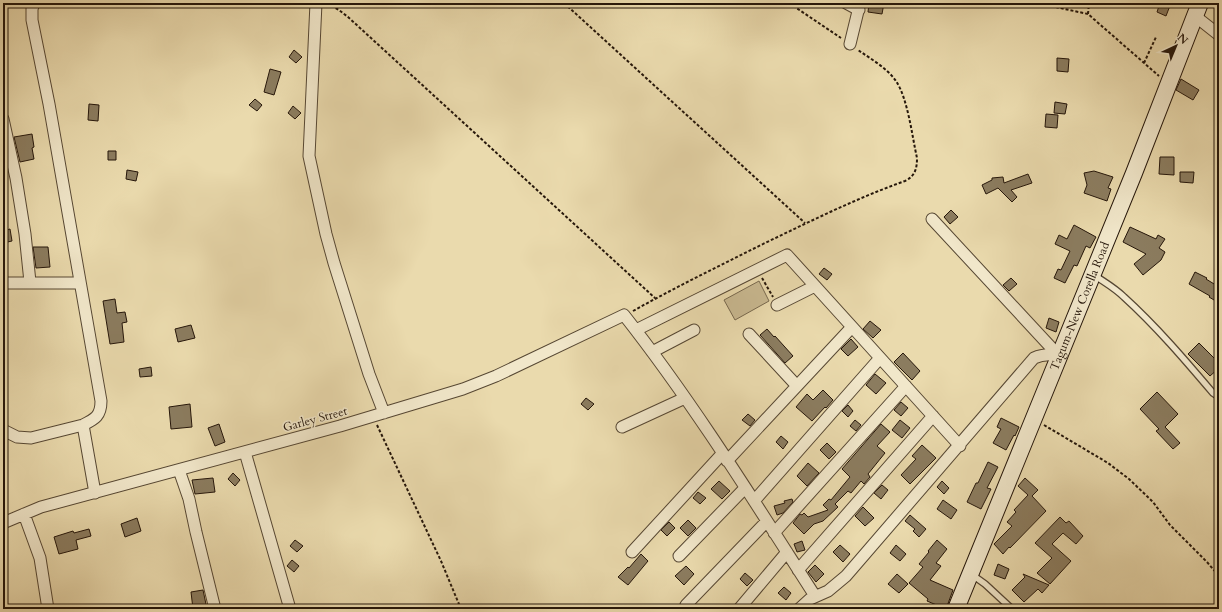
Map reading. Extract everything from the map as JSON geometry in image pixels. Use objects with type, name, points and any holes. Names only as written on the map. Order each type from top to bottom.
[{"type":"main road","name":"Tagum-New Corella Road","points":[[956,609],[1134,173],[1197,9]]},
{"type":"street","points":[[3,430],[17,437],[31,438],[83,424],[95,418],[101,408],[49,104],[32,20],[32,9],[34,3]]},
{"type":"street","points":[[316,3],[309,156],[334,263],[367,367],[384,413]]},
{"type":"street","points":[[846,3],[860,7],[850,44]]},
{"type":"street","points":[[1197,9],[1219,35]]},
{"type":"street","points":[[3,119],[17,185],[25,234],[30,282]]},
{"type":"street","points":[[932,219],[1059,356]]},
{"type":"street","points":[[636,330],[787,255],[960,446]]},
{"type":"street","points":[[3,283],[80,283]]},
{"type":"street","points":[[777,305],[815,286]]},
{"type":"street","points":[[624,315],[685,398],[815,596]]},
{"type":"street","name":"Garley Street","points":[[3,523],[41,507],[373,417],[463,389],[496,376],[624,315]]},
{"type":"street","points":[[632,552],[797,386],[852,327]]},
{"type":"street","points":[[652,352],[694,330]]},
{"type":"street","points":[[749,334],[797,386]]},
{"type":"street","points":[[798,609],[815,596],[828,591],[846,576],[960,446],[1034,358],[1050,354],[1059,356]]},
{"type":"street","points":[[754,501],[880,358]]},
{"type":"street","points":[[774,533],[906,386]]},
{"type":"street","points":[[622,427],[685,398]]},
{"type":"street","points":[[798,570],[933,416]]},
{"type":"street","points":[[83,424],[94,493]]},
{"type":"street","points":[[245,452],[290,609]]},
{"type":"street","points":[[179,470],[189,499],[215,609]]},
{"type":"street","points":[[679,556],[745,488]]},
{"type":"street","points":[[24,514],[40,558],[48,609]]},
{"type":"street","points":[[686,604],[767,521]]},
{"type":"street","points":[[739,609],[787,552]]},
{"type":"lane","points":[[1092,274],[1123,296],[1145,317],[1172,345],[1213,393],[1219,397]]},
{"type":"lane","points":[[971,574],[985,584],[1012,609]]},
{"type":"path","points":[[327,3],[339,10],[348,18],[655,298]]},
{"type":"path","points":[[564,3],[805,223]]},
{"type":"path","points":[[624,315],[805,223],[905,181],[914,174],[917,166],[917,158],[904,96],[896,81],[885,70],[850,44],[788,3]]},
{"type":"path","points":[[1088,14],[1089,3]]},
{"type":"path","points":[[1046,5],[1088,14],[1168,84]]},
{"type":"path","points":[[1144,63],[1156,37]]},
{"type":"path","points":[[758,270],[777,305]]},
{"type":"path","points":[[373,417],[462,609]]},
{"type":"path","points":[[1034,418],[1108,463],[1129,479],[1153,502],[1170,525],[1219,576]]},
{"type":"shaded area","points":[[759,281],[769,301],[735,320],[724,300]]},
{"type":"building","points":[[869,3],[884,3],[882,14],[868,12]]},
{"type":"building","points":[[1160,3],[1171,3],[1166,16],[1157,12]]},
{"type":"building","points":[[294,50],[302,57],[296,63],[289,57]]},
{"type":"building","points":[[1057,58],[1069,59],[1068,72],[1057,71]]},
{"type":"building","points":[[270,69],[281,72],[274,95],[264,92]]},
{"type":"building","points":[[1181,79],[1199,90],[1193,100],[1176,90]]},
{"type":"building","points":[[255,99],[262,105],[257,111],[249,105]]},
{"type":"building","points":[[1055,102],[1067,104],[1065,114],[1054,113]]},
{"type":"building","points":[[89,104],[99,105],[98,121],[88,120]]},
{"type":"building","points":[[293,106],[301,113],[295,119],[288,113]]},
{"type":"building","points":[[1046,114],[1058,115],[1057,128],[1045,127]]},
{"type":"building","points":[[32,134],[34,159],[20,162],[14,137]]},
{"type":"building","points":[[108,151],[116,151],[116,160],[108,160]]},
{"type":"building","points":[[1160,157],[1174,157],[1174,175],[1159,174]]},
{"type":"building","points":[[127,170],[138,172],[136,181],[126,179]]},
{"type":"building","points":[[1094,171],[1113,177],[1108,188],[1111,189],[1107,201],[1084,193],[1087,185],[1084,173]]},
{"type":"building","points":[[1180,172],[1194,172],[1193,183],[1180,182]]},
{"type":"building","points":[[1028,174],[1032,183],[1011,190],[1017,197],[1012,202],[998,188],[986,194],[982,185],[992,180],[992,178],[1003,177],[1004,183]]},
{"type":"building","points":[[951,210],[958,217],[950,224],[944,217]]},
{"type":"building","points":[[1074,225],[1096,237],[1090,248],[1086,246],[1077,266],[1074,265],[1065,283],[1054,278],[1058,269],[1061,270],[1070,251],[1055,244],[1059,235],[1067,239]]},
{"type":"building","points":[[1130,227],[1156,239],[1158,235],[1165,239],[1159,248],[1165,252],[1161,260],[1143,275],[1134,264],[1146,254],[1123,242]]},
{"type":"building","points":[[10,229],[12,241],[3,243],[3,231]]},
{"type":"building","points":[[33,247],[48,247],[50,267],[36,268]]},
{"type":"building","points":[[824,268],[832,274],[827,280],[819,274]]},
{"type":"building","points":[[1195,272],[1207,278],[1206,279],[1219,287],[1219,303],[1189,284]]},
{"type":"building","points":[[1011,278],[1017,284],[1009,291],[1003,285]]},
{"type":"building","points":[[115,299],[117,313],[125,312],[127,322],[122,323],[124,342],[110,344],[103,301]]},
{"type":"building","points":[[1049,318],[1059,322],[1056,332],[1046,328]]},
{"type":"building","points":[[870,321],[881,330],[873,338],[863,329]]},
{"type":"building","points":[[191,325],[195,338],[178,342],[175,329]]},
{"type":"building","points":[[767,329],[793,356],[785,363],[760,335]]},
{"type":"building","points":[[851,339],[858,347],[848,356],[841,349]]},
{"type":"building","points":[[1199,343],[1219,363],[1219,368],[1210,376],[1188,354]]},
{"type":"building","points":[[903,353],[920,371],[912,380],[894,362]]},
{"type":"building","points":[[151,367],[152,376],[140,377],[139,369]]},
{"type":"building","points":[[875,374],[886,383],[876,394],[866,385]]},
{"type":"building","points":[[823,390],[833,400],[812,421],[796,407],[807,394],[813,400]]},
{"type":"building","points":[[1157,392],[1178,414],[1165,427],[1180,443],[1173,449],[1156,431],[1159,429],[1140,409]]},
{"type":"building","points":[[586,398],[594,404],[588,410],[581,404]]},
{"type":"building","points":[[901,402],[908,408],[901,416],[894,410]]},
{"type":"building","points":[[190,404],[192,427],[171,429],[169,407]]},
{"type":"building","points":[[848,405],[853,411],[848,417],[842,411]]},
{"type":"building","points":[[748,414],[755,420],[750,426],[742,420]]},
{"type":"building","points":[[1001,418],[1019,427],[1006,450],[993,443],[1001,429],[997,427]]},
{"type":"building","points":[[855,420],[861,425],[856,431],[850,426]]},
{"type":"building","points":[[900,420],[910,428],[902,438],[892,430]]},
{"type":"building","points":[[219,424],[225,442],[215,446],[208,428]]},
{"type":"building","points":[[881,424],[890,432],[877,446],[885,453],[868,474],[870,477],[864,484],[861,481],[851,493],[848,491],[835,504],[838,507],[823,521],[814,524],[804,534],[793,523],[800,514],[802,515],[804,513],[808,517],[828,510],[823,505],[829,499],[831,500],[850,477],[842,469]]},
{"type":"building","points":[[781,436],[788,442],[783,449],[776,442]]},
{"type":"building","points":[[827,443],[836,452],[829,459],[820,450]]},
{"type":"building","points":[[922,445],[936,458],[910,484],[901,475],[916,459],[912,456]]},
{"type":"building","points":[[988,462],[998,467],[987,488],[991,489],[981,509],[967,502]]},
{"type":"building","points":[[808,463],[819,473],[807,486],[797,476]]},
{"type":"building","points":[[233,473],[240,480],[235,486],[228,479]]},
{"type":"building","points":[[213,478],[215,492],[195,494],[192,480]]},
{"type":"building","points":[[1025,478],[1038,490],[1032,496],[1046,511],[1003,554],[994,544],[1012,526],[1007,522],[1016,512],[1014,510],[1028,495],[1018,486]]},
{"type":"building","points":[[719,481],[730,491],[722,499],[711,489]]},
{"type":"building","points":[[942,481],[949,488],[944,494],[937,487]]},
{"type":"building","points":[[882,485],[888,490],[881,499],[874,493]]},
{"type":"building","points":[[698,492],[706,498],[700,504],[693,498]]},
{"type":"building","points":[[792,499],[793,502],[783,513],[777,515],[774,506]]},
{"type":"building","points":[[943,500],[957,510],[951,519],[937,509]]},
{"type":"building","points":[[863,507],[874,518],[865,526],[855,516]]},
{"type":"building","points":[[910,515],[926,529],[919,537],[913,531],[915,529],[905,521]]},
{"type":"building","points":[[1060,517],[1066,523],[1069,521],[1083,536],[1076,544],[1063,533],[1052,544],[1071,561],[1050,584],[1037,573],[1052,558],[1035,543]]},
{"type":"building","points":[[137,518],[141,531],[125,537],[121,524]]},
{"type":"building","points":[[688,520],[696,528],[688,536],[680,528]]},
{"type":"building","points":[[669,522],[675,528],[667,536],[661,530]]},
{"type":"building","points":[[89,529],[91,536],[76,540],[78,549],[59,554],[54,537],[73,531],[74,533]]},
{"type":"building","points":[[295,540],[303,546],[297,552],[290,546]]},
{"type":"building","points":[[937,540],[947,549],[936,563],[941,566],[930,580],[953,590],[946,609],[927,601],[928,599],[909,583],[923,567],[919,564]]},
{"type":"building","points":[[802,541],[805,550],[797,552],[794,544]]},
{"type":"building","points":[[840,545],[850,554],[843,562],[833,552]]},
{"type":"building","points":[[896,545],[906,554],[900,561],[890,553]]},
{"type":"building","points":[[641,554],[648,561],[628,585],[618,577],[628,567],[629,568]]},
{"type":"building","points":[[292,560],[299,566],[294,572],[287,566]]},
{"type":"building","points":[[998,564],[1009,569],[1005,579],[994,575]]},
{"type":"building","points":[[815,565],[824,574],[816,582],[808,572]]},
{"type":"building","points":[[686,566],[694,574],[684,585],[675,576]]},
{"type":"building","points":[[745,573],[753,580],[747,586],[740,579]]},
{"type":"building","points":[[897,574],[908,584],[899,593],[888,584]]},
{"type":"building","points":[[1023,574],[1049,585],[1042,593],[1038,589],[1024,602],[1012,590],[1025,577]]},
{"type":"building","points":[[784,587],[791,593],[786,600],[778,593]]},
{"type":"building","points":[[203,590],[207,609],[193,609],[191,592]]}]
